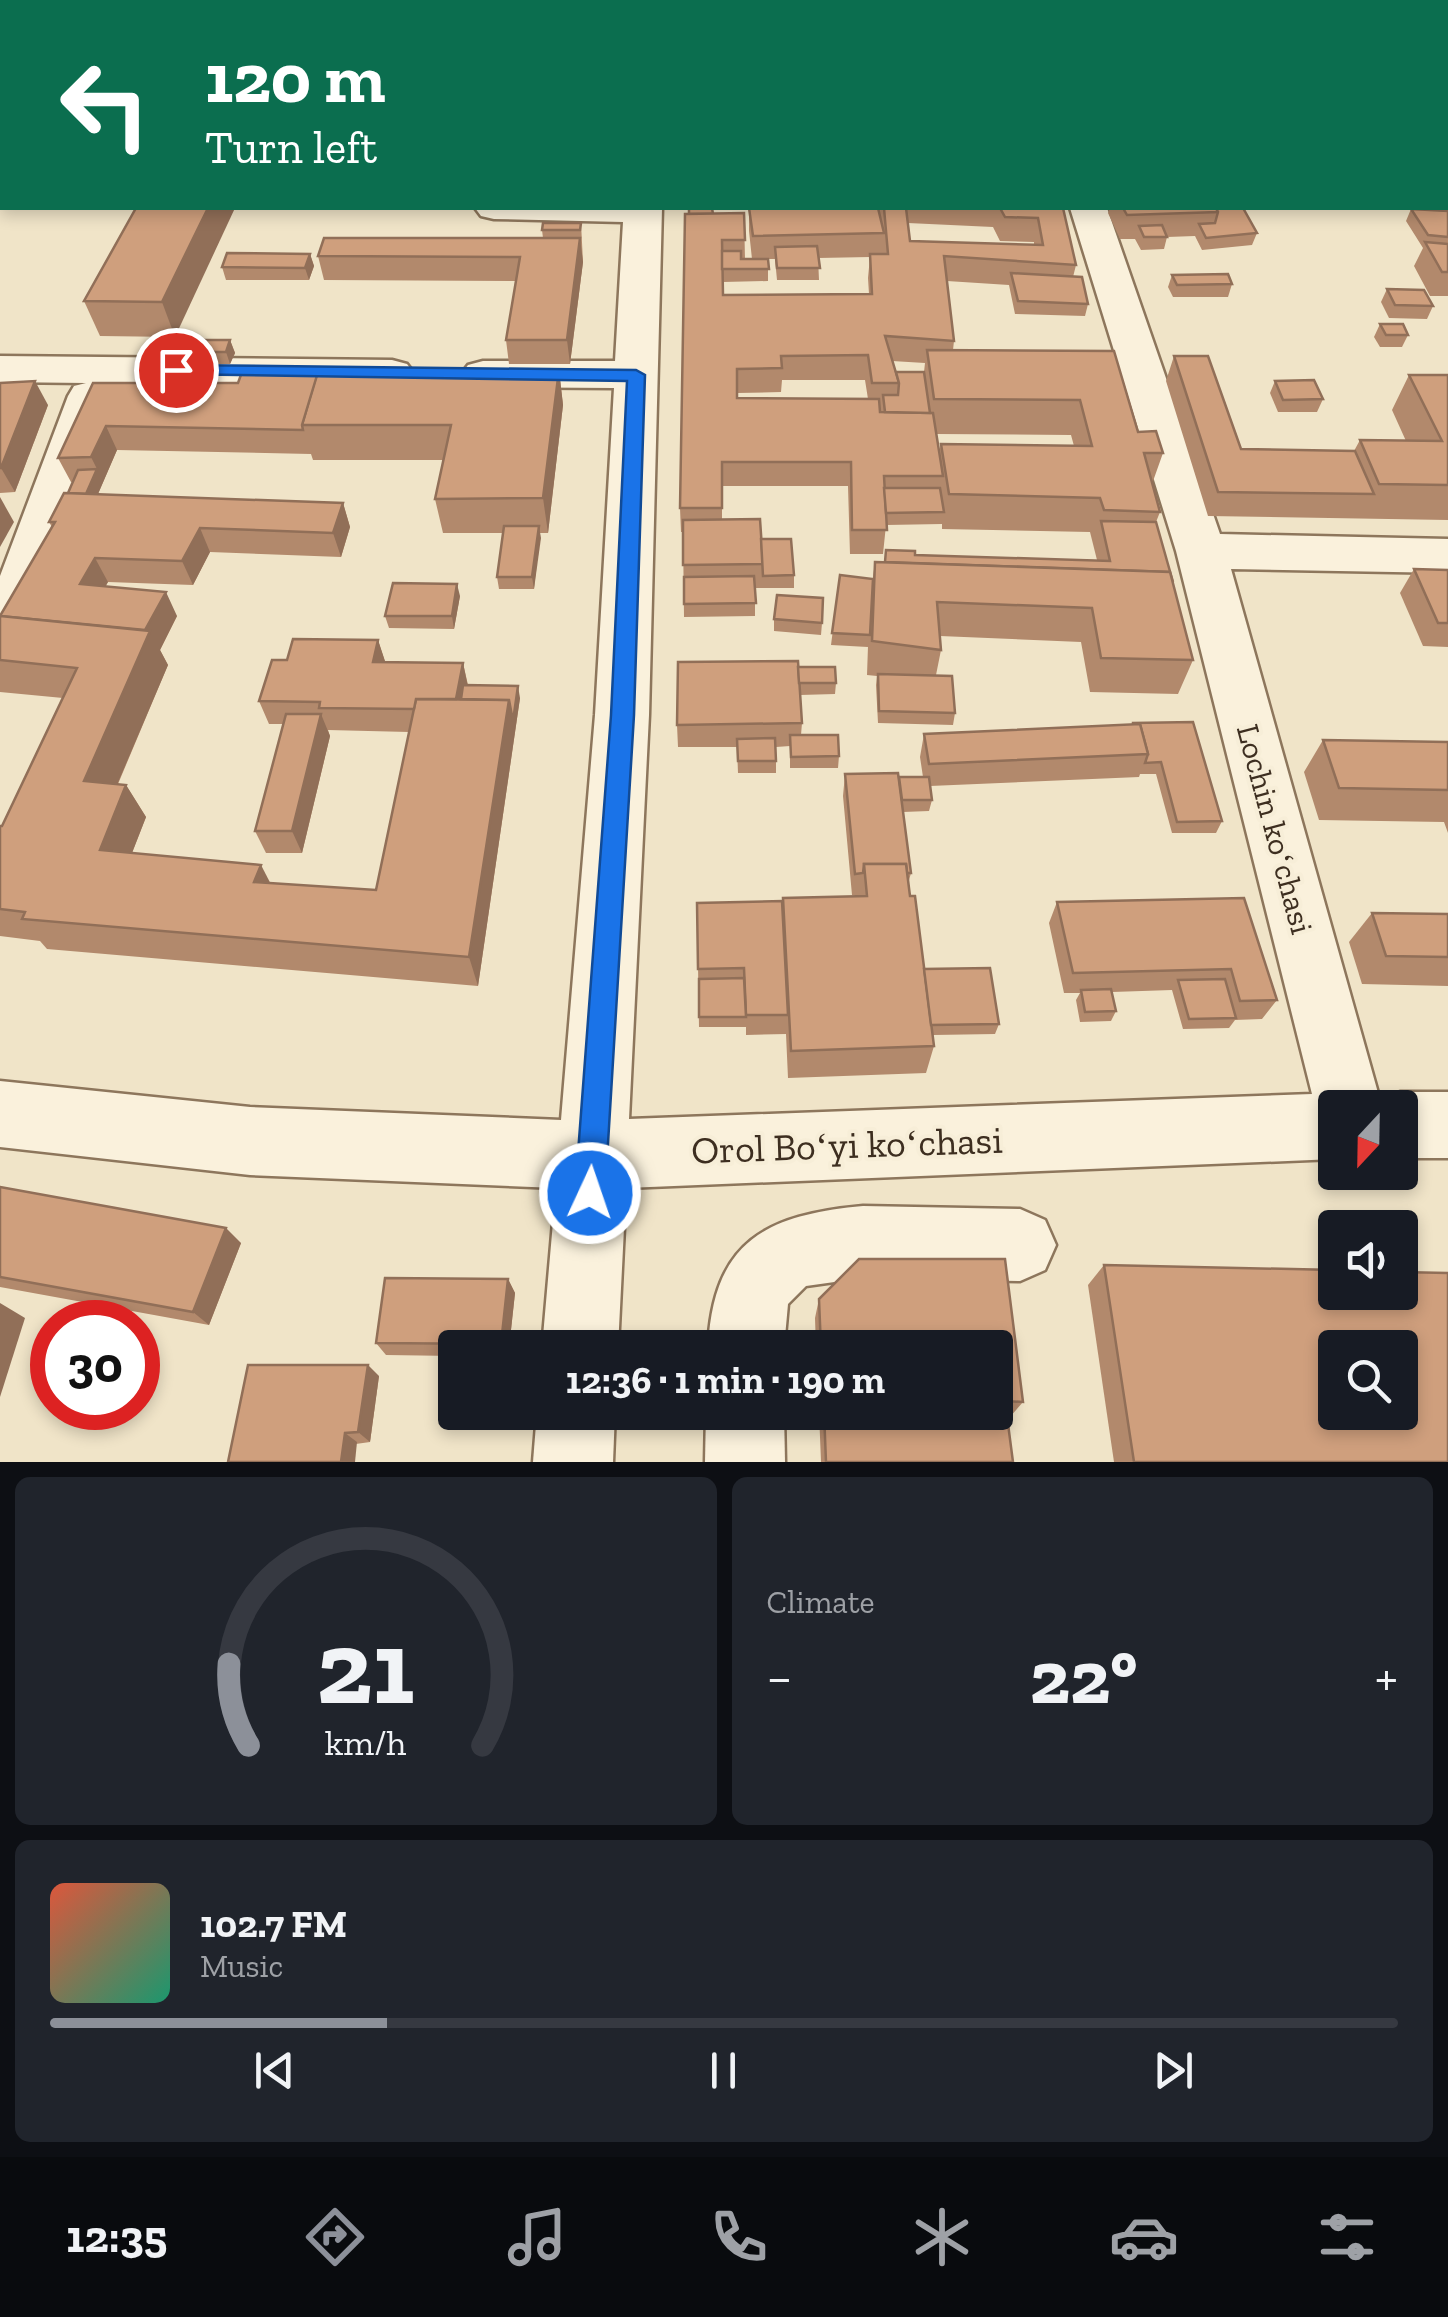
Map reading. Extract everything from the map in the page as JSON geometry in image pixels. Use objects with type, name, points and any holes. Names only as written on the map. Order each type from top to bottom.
[{"type":"street","points":[[581,1330],[622,715],[643,210]]},
{"type":"street","name":"Lochin koʻchasi","points":[[1091,210],[1201,551],[1345,1090]]},
{"type":"street","points":[[0,369],[636,375]]},
{"type":"street","points":[[6,628],[99,369]]},
{"type":"street","points":[[1201,551],[1448,556]]},
{"type":"street","name":"Orol Boʻyi koʻchasi","points":[[0,1114],[250,1141],[592,1155],[1318,1127]]},
{"type":"street","points":[[1418,1125],[1448,1125]]},
{"type":"street","points":[[748,1330],[752,1299],[762,1278],[781,1259],[810,1248],[851,1243],[1020,1246]]},
{"type":"street","points":[[573,1462],[575,1430]]},
{"type":"street","points":[[745,1462],[746,1430]]},
{"type":"building","points":[[135,210],[207,210],[162,302],[84,301]]},
{"type":"building","points":[[689,210],[712,210],[713,214],[689,214]]},
{"type":"building","points":[[749,210],[878,210],[884,233],[753,236]]},
{"type":"building","points":[[884,210],[906,210],[910,241],[1043,245],[1038,218],[1005,217],[1001,210],[1063,210],[1076,265],[944,256],[954,341],[885,336],[899,383],[872,383],[868,355],[781,356],[782,368],[737,369],[737,398],[879,399],[880,412],[933,413],[943,476],[884,476],[887,530],[852,530],[851,462],[722,462],[722,508],[680,508],[685,214],[744,213],[745,240],[722,240],[723,295],[872,294],[870,254],[888,254]]},
{"type":"building","points":[[1124,210],[1218,212],[1127,215]]},
{"type":"building","points":[[1244,210],[1257,233],[1206,238],[1199,224],[1215,223],[1218,212]]},
{"type":"building","points":[[1412,210],[1448,211],[1448,237],[1428,235]]},
{"type":"building","points":[[543,223],[581,223],[580,230],[542,230]]},
{"type":"building","points":[[1162,225],[1167,237],[1144,237],[1139,226]]},
{"type":"building","points":[[324,238],[580,238],[567,340],[506,340],[520,257],[318,256]]},
{"type":"building","points":[[1425,242],[1448,244],[1448,272],[1442,272]]},
{"type":"building","points":[[817,246],[820,268],[777,268],[775,247]]},
{"type":"building","points":[[722,251],[741,251],[741,259],[768,259],[769,269],[722,269]]},
{"type":"building","points":[[227,253],[310,254],[305,268],[222,267]]},
{"type":"building","points":[[1011,273],[1082,277],[1088,304],[1018,301]]},
{"type":"building","points":[[1228,274],[1232,284],[1177,285],[1172,275]]},
{"type":"building","points":[[1387,289],[1424,290],[1433,306],[1395,305]]},
{"type":"building","points":[[1380,324],[1403,324],[1408,335],[1386,335]]},
{"type":"building","points":[[193,340],[230,340],[226,352],[187,352]]},
{"type":"building","points":[[927,350],[1114,351],[1138,432],[1156,431],[1163,453],[1144,453],[1160,512],[1104,510],[1100,498],[949,494],[941,444],[1092,446],[1080,400],[934,399]]},
{"type":"building","points":[[1174,356],[1208,356],[1241,449],[1355,451],[1374,494],[1218,492]]},
{"type":"building","points":[[318,370],[559,370],[543,498],[435,499],[451,425],[302,425]]},
{"type":"building","points":[[242,372],[318,372],[303,430],[106,426],[91,457],[58,458],[93,383],[238,383]]},
{"type":"building","points":[[896,372],[924,372],[930,413],[885,412],[883,395],[898,395]]},
{"type":"building","points":[[1409,375],[1448,375],[1448,485],[1379,484],[1360,440],[1442,441]]},
{"type":"building","points":[[1314,380],[1323,399],[1283,400],[1275,381]]},
{"type":"building","points":[[35,381],[1,468],[0,468],[0,383]]},
{"type":"building","points":[[97,469],[86,494],[68,493],[78,470]]},
{"type":"building","points":[[884,488],[940,488],[944,512],[886,513]]},
{"type":"building","points":[[64,493],[343,503],[333,533],[200,528],[182,561],[95,558],[80,584],[166,592],[145,630],[0,616],[55,522],[49,522]]},
{"type":"building","points":[[760,519],[763,564],[683,565],[683,520]]},
{"type":"building","points":[[1101,521],[1156,522],[1173,582],[1170,572],[885,562],[886,550],[915,551],[915,555],[1110,561]]},
{"type":"building","points":[[504,526],[539,526],[532,577],[497,577]]},
{"type":"building","points":[[761,539],[791,539],[794,575],[763,576]]},
{"type":"building","points":[[875,562],[1170,572],[1193,660],[1101,658],[1092,608],[937,602],[941,650],[872,641]]},
{"type":"building","points":[[1414,569],[1448,570],[1448,623],[1438,623]]},
{"type":"building","points":[[840,575],[873,579],[870,635],[832,633]]},
{"type":"building","points":[[754,576],[756,603],[684,604],[684,577]]},
{"type":"building","points":[[393,583],[457,584],[452,616],[385,616]]},
{"type":"building","points":[[777,595],[823,598],[822,623],[774,619]]},
{"type":"building","points":[[0,616],[150,631],[84,781],[126,785],[100,850],[261,865],[254,882],[376,890],[416,699],[509,700],[469,957],[22,919],[25,912],[0,909],[0,826],[77,668],[0,660]]},
{"type":"building","points":[[293,639],[378,640],[373,662],[463,663],[456,699],[416,699],[414,709],[319,708],[320,702],[259,701],[272,660],[287,660]]},
{"type":"building","points":[[798,661],[802,723],[677,725],[678,662]]},
{"type":"building","points":[[798,667],[835,667],[836,683],[799,683]]},
{"type":"building","points":[[878,674],[952,676],[955,713],[879,711]]},
{"type":"building","points":[[463,685],[518,686],[513,721],[509,700],[461,699]]},
{"type":"building","points":[[286,714],[321,714],[292,831],[255,831]]},
{"type":"building","points":[[1193,722],[1222,821],[1177,822],[1161,762],[1145,763],[1148,754],[1140,724],[1133,724]]},
{"type":"building","points":[[1140,724],[1148,754],[929,764],[924,734]]},
{"type":"building","points":[[790,735],[838,735],[839,756],[791,757]]},
{"type":"building","points":[[775,738],[776,761],[738,761],[737,739]]},
{"type":"building","points":[[1323,740],[1448,742],[1448,790],[1339,788]]},
{"type":"building","points":[[898,773],[911,873],[907,873],[906,864],[864,864],[863,873],[855,874],[845,774]]},
{"type":"building","points":[[899,777],[929,777],[932,800],[902,800]]},
{"type":"building","points":[[864,864],[906,864],[910,896],[915,896],[934,1046],[791,1051],[783,898],[867,896]]},
{"type":"building","points":[[1244,898],[1277,1000],[1240,1001],[1231,969],[1073,973],[1057,902]]},
{"type":"building","points":[[782,901],[788,1015],[746,1015],[744,968],[698,969],[697,903]]},
{"type":"building","points":[[1372,913],[1448,914],[1448,957],[1386,956]]},
{"type":"building","points":[[990,968],[999,1024],[931,1025],[924,969]]},
{"type":"building","points":[[744,978],[746,1017],[699,1017],[699,979]]},
{"type":"building","points":[[1225,979],[1236,1018],[1189,1019],[1178,980]]},
{"type":"building","points":[[1111,989],[1116,1011],[1085,1012],[1081,990]]},
{"type":"building","points":[[0,1187],[226,1228],[193,1312],[160,1306],[160,1300],[127,1300],[0,1277]]},
{"type":"building","points":[[859,1259],[1005,1259],[1023,1402],[1013,1401],[1013,1330],[820,1330],[819,1299]]},
{"type":"building","points":[[1104,1265],[1318,1270],[1318,1310],[1418,1310],[1418,1272],[1448,1273],[1448,1462],[1134,1462]]},
{"type":"building","points":[[385,1278],[508,1279],[503,1330],[438,1330],[438,1343],[376,1343]]},
{"type":"building","points":[[248,1365],[368,1365],[358,1432],[345,1433],[341,1462],[228,1462]]},
{"type":"building","points":[[825,1430],[1009,1430],[1013,1462],[826,1462]]},
{"type":"route","points":[[176,370],[636,375],[622,715],[590,1193]]}]
